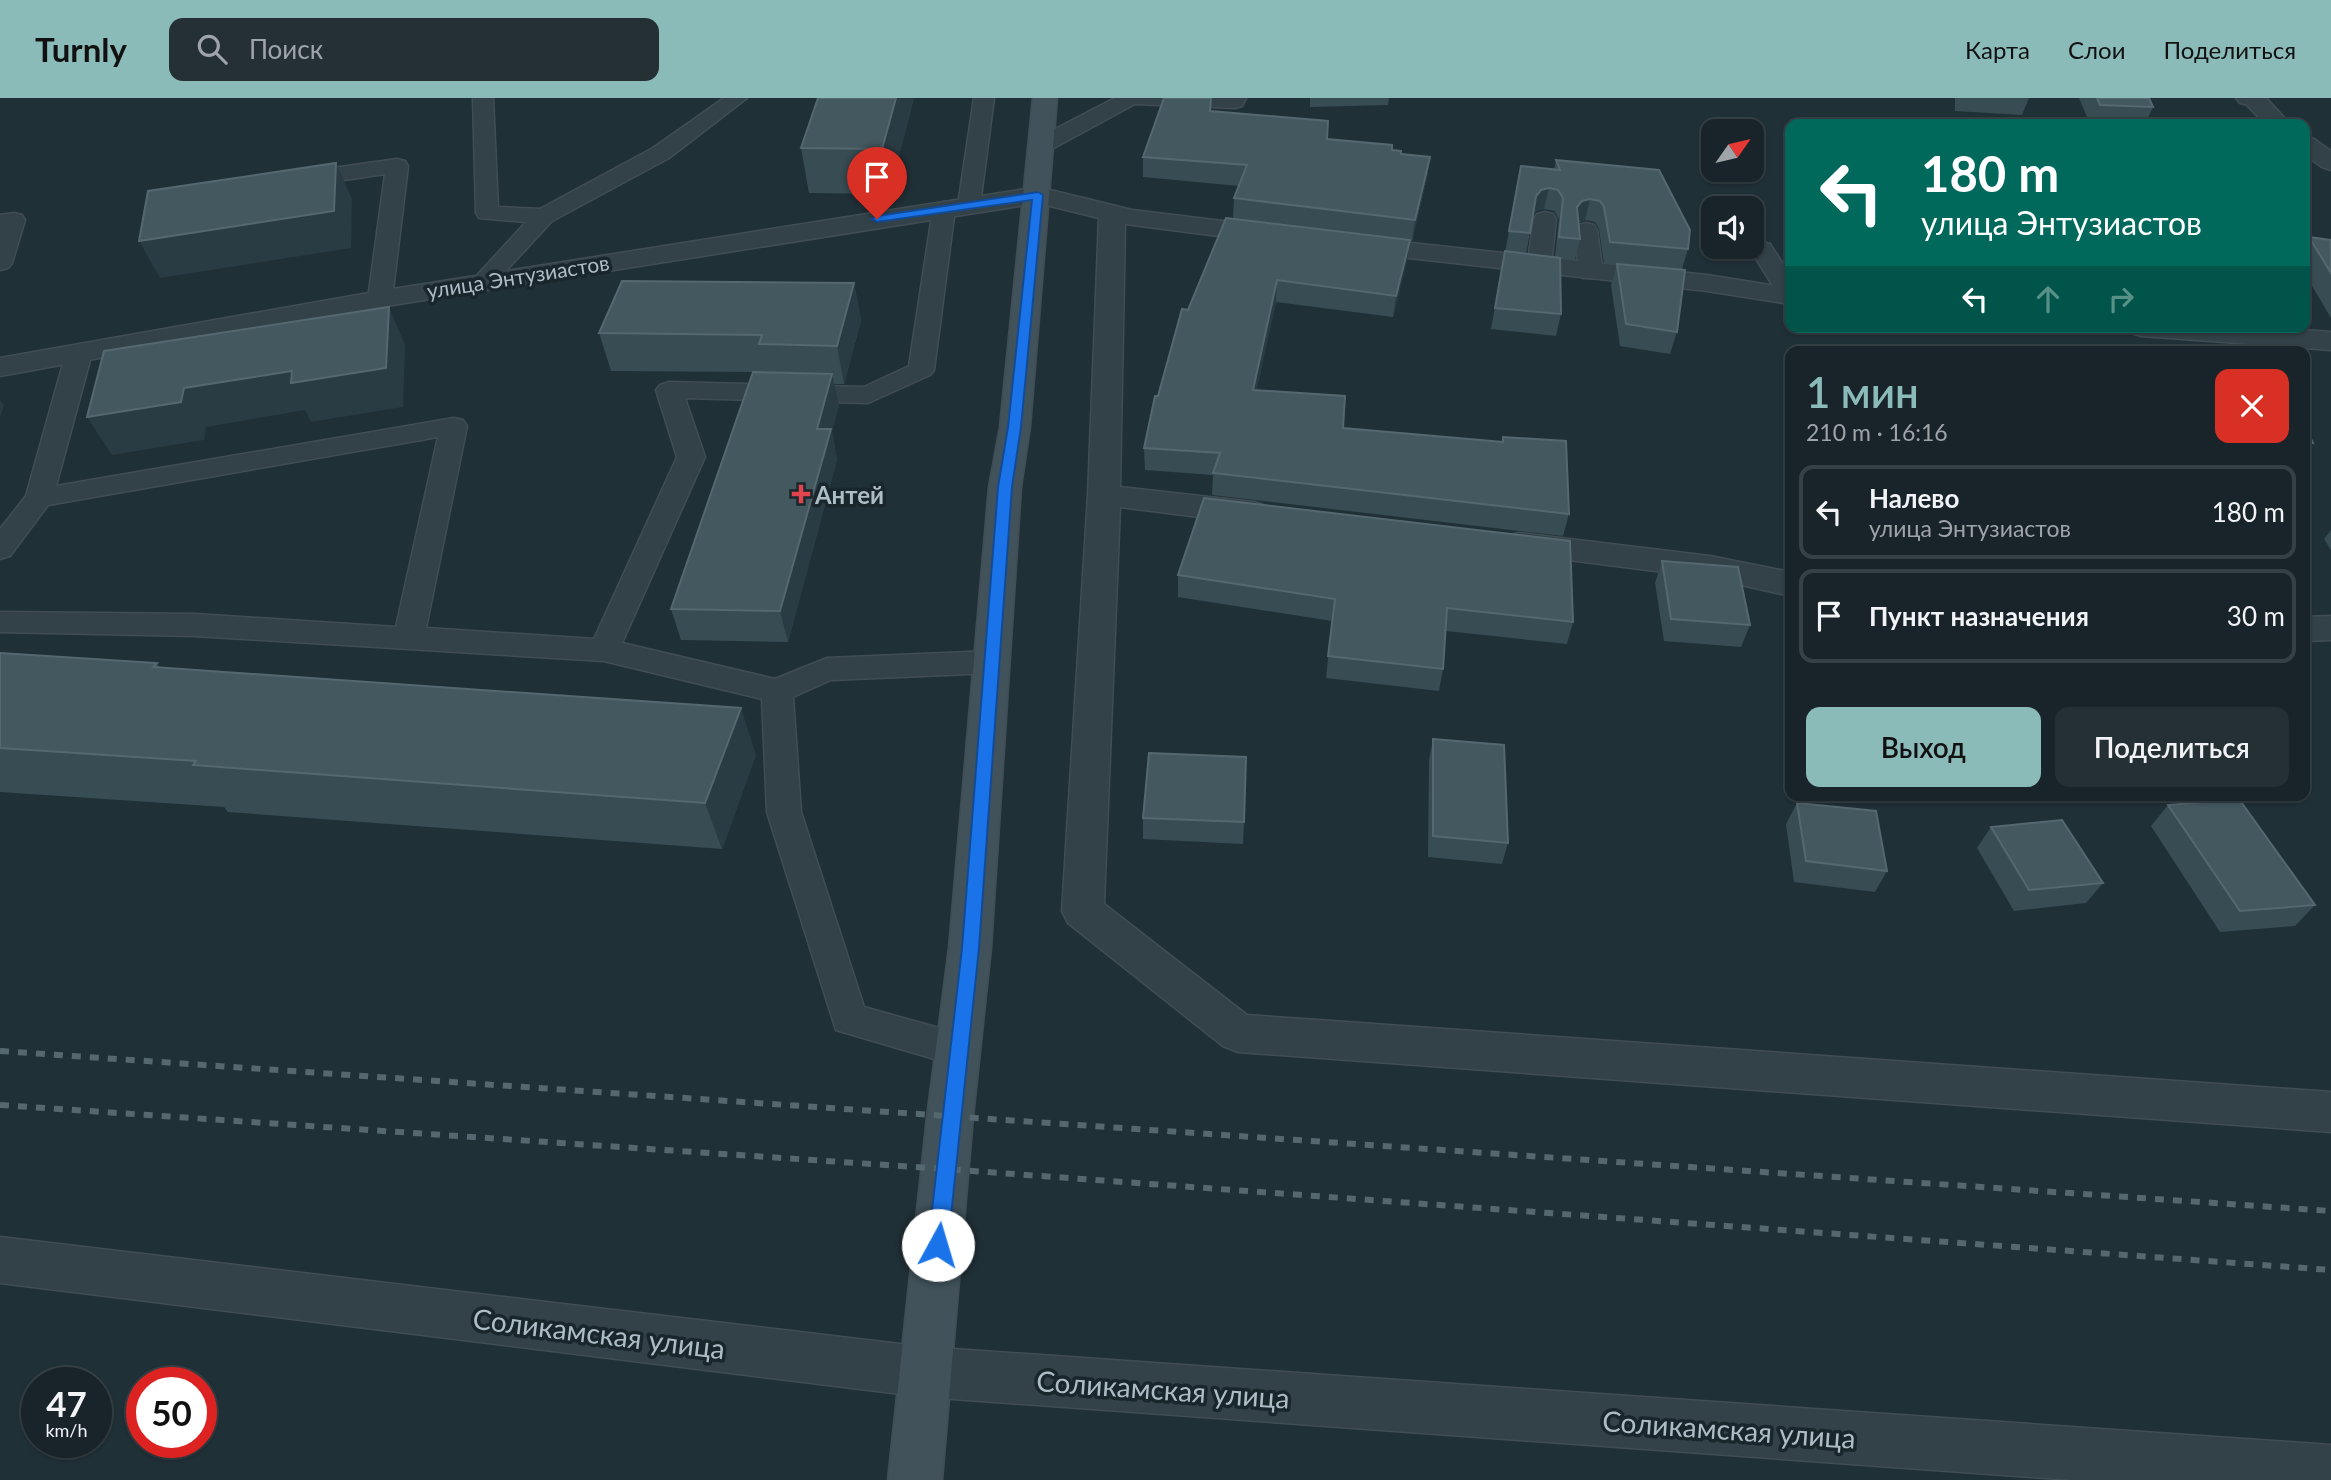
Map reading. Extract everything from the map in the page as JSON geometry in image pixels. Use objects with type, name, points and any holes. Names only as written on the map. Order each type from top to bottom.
[{"type":"main road","points":[[915,1480],[970,948],[1005,487],[1015,427],[1045,98]]},
{"type":"street","points":[[2251,98],[2273,119]]},
{"type":"street","points":[[2310,147],[2331,162]]},
{"type":"street","name":"улица Энтузиастов","points":[[0,367],[380,299],[1038,195]]},
{"type":"street","points":[[1038,195],[1132,218],[1295,238]]},
{"type":"street","points":[[1112,214],[1104,495],[1083,911],[1238,1033],[2331,1112]]},
{"type":"street","points":[[1336,243],[1591,273],[1707,283],[1785,294]]},
{"type":"street","points":[[2224,333],[2331,341]]},
{"type":"street","points":[[1104,495],[1286,517]]},
{"type":"street","points":[[1491,541],[1710,567],[1785,583]]},
{"type":"street","points":[[2310,629],[2331,628]]},
{"type":"street","name":"Соликамская улица","points":[[0,1260],[925,1372],[2331,1472]]},
{"type":"lane","points":[[483,98],[487,213],[544,216]]},
{"type":"lane","points":[[484,282],[544,216],[661,153],[737,98]]},
{"type":"lane","points":[[604,650],[691,457],[669,390],[868,394],[921,370],[956,207],[984,98]]},
{"type":"lane","points":[[1042,145],[1132,98],[1235,102],[1236,98]]},
{"type":"lane","points":[[280,182],[397,166],[380,299]]},
{"type":"lane","points":[[0,222],[14,219],[0,263]]},
{"type":"lane","points":[[1539,267],[1545,219]]},
{"type":"lane","points":[[1586,230],[1591,273]]},
{"type":"lane","points":[[1764,252],[1785,287]]},
{"type":"lane","points":[[0,549],[39,498],[79,353]]},
{"type":"lane","points":[[39,498],[454,426],[409,638]]},
{"type":"lane","points":[[0,622],[195,625],[604,650],[777,691],[827,669],[992,662]]},
{"type":"lane","points":[[777,691],[784,812],[849,1018],[958,1049]]},
{"type":"building","points":[[818,98],[896,98],[882,149],[801,148]]},
{"type":"building","points":[[1164,98],[1211,98],[1210,111],[1328,121],[1327,139],[1392,145],[1392,150],[1401,151],[1401,154],[1430,157],[1415,220],[1234,198],[1247,165],[1143,157]]},
{"type":"building","points":[[2097,98],[2149,98],[2153,107],[2100,105]]},
{"type":"building","points":[[1556,160],[1659,170],[1690,230],[1688,249],[1610,242],[1604,207],[1600,201],[1590,199],[1582,201],[1577,207],[1580,239],[1559,237],[1563,198],[1558,190],[1549,188],[1541,190],[1536,196],[1530,233],[1509,231],[1521,166],[1560,170]]},
{"type":"building","points":[[336,163],[334,211],[139,241],[148,191]]},
{"type":"building","points":[[1226,218],[1410,240],[1396,296],[1277,280],[1253,390],[1345,396],[1343,428],[1503,442],[1503,437],[1566,441],[1569,514],[1213,473],[1220,453],[1144,448],[1155,396],[1158,396],[1182,309],[1188,310]]},
{"type":"building","points":[[2310,237],[2331,240],[2331,273],[2310,239]]},
{"type":"building","points":[[1505,251],[1560,258],[1561,314],[1495,308]]},
{"type":"building","points":[[1617,264],[1685,270],[1677,332],[1626,324]]},
{"type":"building","points":[[622,281],[854,283],[837,346],[759,344],[762,335],[599,333]]},
{"type":"building","points":[[389,307],[386,368],[291,383],[292,371],[184,388],[181,402],[87,417],[104,351]]},
{"type":"building","points":[[753,372],[832,374],[817,429],[831,429],[780,611],[671,609]]},
{"type":"building","points":[[1204,498],[1570,541],[1573,622],[1447,608],[1443,669],[1328,656],[1335,599],[1178,575]]},
{"type":"building","points":[[1662,561],[1738,567],[1750,625],[1671,619]]},
{"type":"building","points":[[0,653],[157,663],[153,667],[741,708],[705,803],[193,765],[196,761],[0,748]]},
{"type":"building","points":[[1433,739],[1504,745],[1508,843],[1433,836]]},
{"type":"building","points":[[1149,753],[1246,757],[1244,822],[1143,818]]},
{"type":"building","points":[[2240,801],[2315,905],[2240,911],[2168,805]]},
{"type":"building","points":[[1797,803],[1876,811],[1887,871],[1806,861]]},
{"type":"building","points":[[2062,820],[2103,883],[2029,890],[1991,827]]},
{"type":"railway","points":[[0,1051],[2331,1211]]},
{"type":"railway","points":[[0,1105],[945,1169],[2331,1270]]},
{"type":"place","name":"Антей","points":[[801,494]]},
{"type":"route","points":[[877,219],[1038,195],[1015,427],[1005,487],[970,948],[938,1245]]}]
